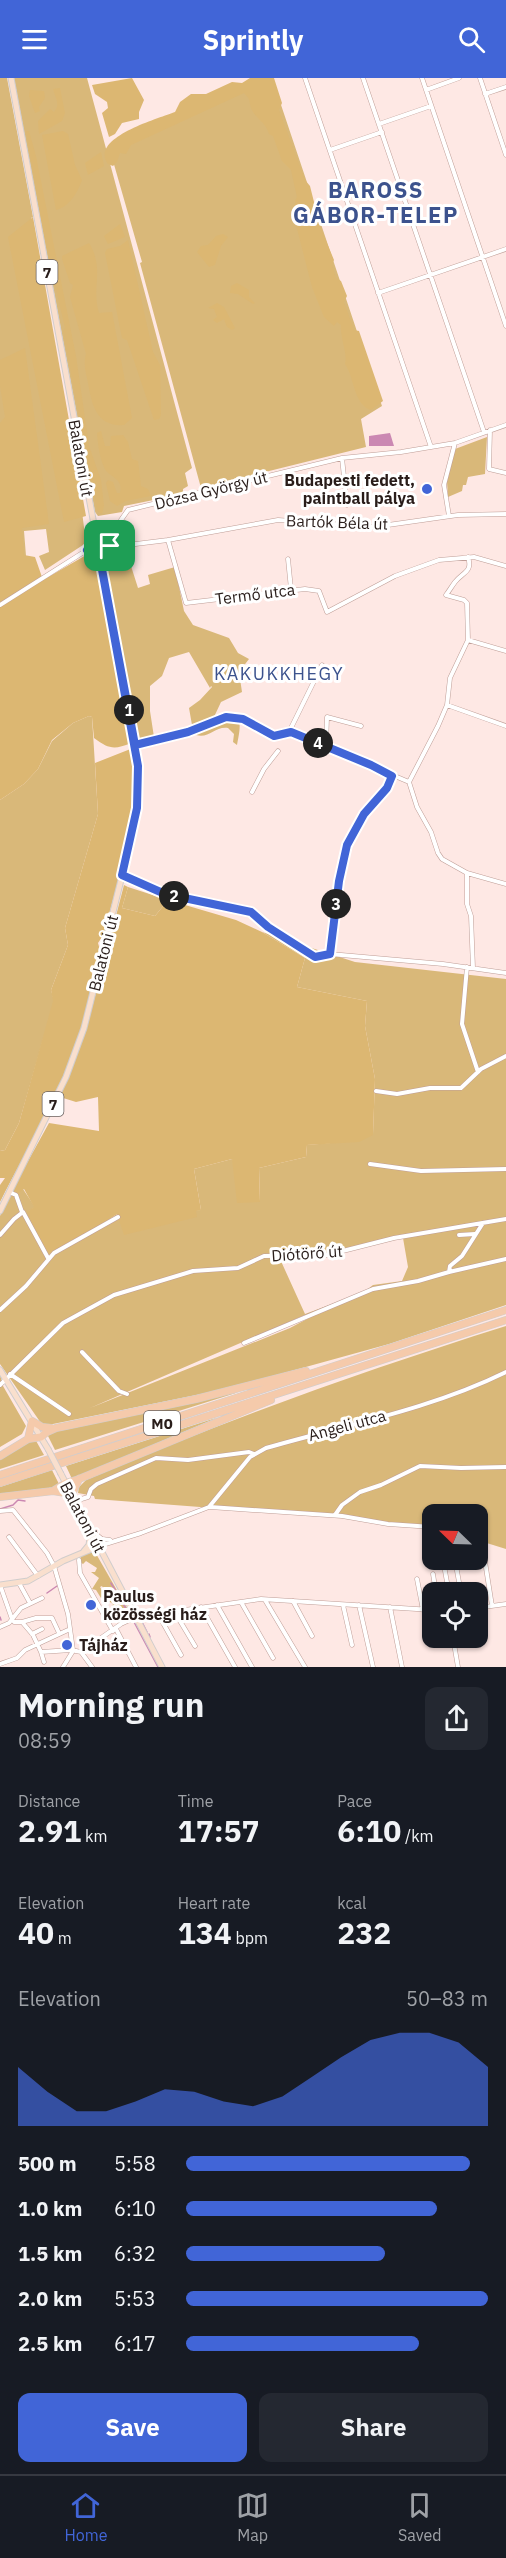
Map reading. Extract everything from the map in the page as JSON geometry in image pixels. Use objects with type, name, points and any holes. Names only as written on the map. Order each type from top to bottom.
[{"type":"highway","name":"M0","points":[[0,1475],[506,1310]]},
{"type":"highway","name":"M0","points":[[0,1483],[506,1320]]},
{"type":"highway","points":[[28,1439],[32,1421],[46,1428],[56,1428],[262,1384],[298,1372],[324,1369]]},
{"type":"highway","points":[[0,1497],[53,1491],[66,1483],[291,1392],[299,1386]]},
{"type":"highway","points":[[0,1456],[28,1439],[41,1437],[56,1428]]},
{"type":"highway","points":[[53,1491],[73,1498],[80,1479]]},
{"type":"main road","name":"Balatoni út","points":[[0,1211],[66,1077],[82,1037],[137,808],[138,766],[11,78]]},
{"type":"main road","name":"Balatoni út","points":[[0,1370],[48,1449],[162,1667]]},
{"type":"main road","points":[[84,1551],[90,1543],[91,1531]]},
{"type":"main road","points":[[0,1585],[19,1583],[39,1576],[84,1551],[99,1546]]},
{"type":"street","points":[[305,78],[431,447]]},
{"type":"street","points":[[363,78],[484,432]]},
{"type":"street","points":[[422,78],[506,326]]},
{"type":"street","points":[[426,90],[459,78]]},
{"type":"street","points":[[480,78],[506,155]]},
{"type":"street","points":[[485,94],[506,87]]},
{"type":"street","points":[[379,124],[431,106]]},
{"type":"street","points":[[330,150],[382,132]]},
{"type":"street","points":[[378,293],[506,249]]},
{"type":"street","name":"Dózsa György út","points":[[125,544],[121,520],[128,510],[342,458],[455,443],[506,425]]},
{"type":"street","points":[[490,430],[489,468],[506,473]]},
{"type":"street","points":[[449,516],[444,485],[451,450],[455,443]]},
{"type":"street","points":[[342,458],[347,505]]},
{"type":"street","name":"Bartók Béla út","points":[[98,548],[168,540],[278,520],[374,527],[449,516],[506,514]]},
{"type":"street","points":[[94,529],[103,543],[110,546]]},
{"type":"street","points":[[87,550],[93,541],[94,529]]},
{"type":"street","name":"Termő utca","points":[[168,540],[186,603],[291,589],[315,589],[320,595],[325,610],[332,611],[395,576],[439,560],[468,557],[506,566]]},
{"type":"street","points":[[0,605],[87,550],[98,548]]},
{"type":"street","points":[[468,557],[470,564],[468,571],[455,582],[446,595],[467,603],[468,640],[450,678],[447,705],[409,782],[417,807],[431,832],[438,853],[447,863],[467,873],[506,884]]},
{"type":"street","points":[[288,559],[291,589]]},
{"type":"street","points":[[468,640],[506,651]]},
{"type":"street","points":[[288,733],[322,666]]},
{"type":"street","points":[[447,705],[506,726]]},
{"type":"street","points":[[135,745],[188,732],[226,717],[243,719],[274,736],[291,732],[409,782]]},
{"type":"street","points":[[326,746],[327,717],[361,726]]},
{"type":"street","points":[[252,792],[264,769],[278,751]]},
{"type":"street","points":[[330,954],[339,881],[347,845],[364,814],[387,788],[392,776]]},
{"type":"street","points":[[467,873],[467,904],[471,916],[473,968]]},
{"type":"street","points":[[122,875],[165,894],[251,912],[268,927],[315,957],[330,954],[506,973]]},
{"type":"street","points":[[467,967],[462,1024],[478,1072]]},
{"type":"street","points":[[376,1091],[397,1094],[430,1088],[461,1088],[478,1072],[506,1056]]},
{"type":"street","points":[[370,1164],[421,1171],[506,1169]]},
{"type":"street","points":[[9,1192],[16,1195],[22,1212],[39,1238],[48,1258]]},
{"type":"street","points":[[0,1235],[22,1212]]},
{"type":"street","points":[[0,1310],[26,1287],[48,1258],[58,1250],[118,1217]]},
{"type":"street","name":"Diótörő út","points":[[0,1385],[63,1323],[93,1305],[122,1293],[193,1270],[238,1268],[264,1256],[327,1255],[394,1238],[506,1219]]},
{"type":"street","points":[[449,1272],[450,1266],[462,1256],[484,1223]]},
{"type":"street","points":[[459,1235],[476,1234]]},
{"type":"street","points":[[244,1343],[373,1289],[418,1281],[506,1259]]},
{"type":"street","points":[[82,1352],[119,1391],[127,1394]]},
{"type":"street","name":"Angeli utca","points":[[209,1507],[254,1454],[266,1448],[468,1389],[506,1372]]},
{"type":"street","points":[[10,1374],[69,1414]]},
{"type":"street","points":[[73,1498],[88,1497],[91,1489],[97,1484],[156,1458],[188,1460],[249,1452],[254,1454]]},
{"type":"street","points":[[335,1515],[342,1505],[360,1492],[381,1485],[420,1466],[506,1467]]},
{"type":"street","points":[[99,1546],[209,1507],[335,1515],[388,1524],[422,1526]]},
{"type":"street","points":[[0,1511],[13,1510],[47,1553],[54,1566],[68,1614],[68,1629],[74,1651],[63,1667]]},
{"type":"street","points":[[91,1531],[101,1538],[113,1541]]},
{"type":"street","points":[[9,1537],[39,1576]]},
{"type":"street","points":[[79,1560],[80,1573],[136,1667]]},
{"type":"street","points":[[486,1570],[492,1606]]},
{"type":"street","points":[[432,1574],[434,1582]]},
{"type":"street","points":[[417,1579],[422,1605]]},
{"type":"street","points":[[19,1583],[30,1603]]},
{"type":"street","points":[[0,1585],[14,1622],[52,1618],[58,1633]]},
{"type":"street","points":[[0,1620],[2,1626],[9,1623],[30,1603],[42,1598]]},
{"type":"street","points":[[41,1652],[81,1652],[136,1617],[265,1599],[422,1610]]},
{"type":"street","points":[[265,1599],[305,1667]]},
{"type":"street","points":[[293,1601],[312,1636]]},
{"type":"street","points":[[241,1602],[273,1658]]},
{"type":"street","points":[[488,1607],[506,1604]]},
{"type":"street","points":[[217,1605],[252,1667]]},
{"type":"street","points":[[343,1605],[352,1646]]},
{"type":"street","points":[[359,1605],[373,1667]]},
{"type":"street","points":[[201,1607],[235,1667]]},
{"type":"street","points":[[390,1607],[402,1667]]},
{"type":"street","points":[[174,1611],[195,1646]]},
{"type":"street","points":[[158,1614],[181,1655]]},
{"type":"street","points":[[22,1622],[32,1634],[45,1662]]},
{"type":"street","points":[[32,1634],[42,1629]]},
{"type":"street","points":[[1,1661],[13,1660],[26,1650],[68,1629]]},
{"type":"street","points":[[455,1648],[458,1667]]},
{"type":"street","points":[[81,1652],[92,1667]]},
{"type":"street","points":[[13,1660],[15,1667]]},
{"type":"shaded area","points":[[0,78],[7,78],[33,217],[31,218],[78,480],[86,543],[45,570],[39,556],[49,552],[46,529],[24,531],[26,556],[0,602]]},
{"type":"shaded area","points":[[14,78],[87,78],[192,468],[185,473],[188,486],[183,489],[183,494],[124,506],[122,512],[98,516],[95,512]]},
{"type":"shaded area","points":[[132,78],[144,100],[139,119],[122,123],[115,134],[109,137],[102,113],[108,108],[107,102],[95,94],[92,85]]},
{"type":"shaded area","points":[[250,78],[274,78],[282,103],[279,110],[305,180],[310,186],[320,226],[334,260],[332,264],[336,278],[341,281],[347,296],[344,302],[354,330],[359,331],[383,401],[371,410],[361,402],[345,364],[346,355],[341,325],[337,322],[334,326],[324,317],[312,287],[295,221],[297,197],[291,170],[282,161],[273,136],[269,134],[266,126],[254,113],[244,93],[131,145],[126,154],[120,153],[113,166],[108,164],[105,155],[108,146],[116,138],[141,125],[175,112],[180,102],[191,94],[206,94],[232,82],[242,83]]},
{"type":"shaded area","points":[[254,78],[272,78],[382,406],[361,419],[366,447],[201,488],[140,263],[142,262],[111,154]]},
{"type":"shaded area","points":[[60,88],[65,113],[62,121],[39,134],[38,121],[50,109],[54,112],[56,109],[57,101],[53,89]]},
{"type":"shaded area","points":[[30,90],[44,91],[45,98],[39,107],[40,111],[35,113],[29,96]]},
{"type":"shaded area","points":[[26,131],[29,131],[36,156],[76,356],[89,446],[101,480],[104,506],[102,514],[97,511],[63,331],[65,328],[46,247]]},
{"type":"shaded area","points":[[63,131],[68,134],[75,165],[82,180],[72,198],[65,206],[56,210],[42,135]]},
{"type":"shaded area","points":[[101,152],[104,166],[88,175],[85,163]]},
{"type":"shaded area","points":[[33,217],[86,516],[64,522],[8,237]]},
{"type":"shaded area","points":[[120,224],[125,237],[108,244],[104,236]]},
{"type":"shaded area","points":[[223,234],[228,237],[221,246],[215,265],[209,267],[197,252],[201,246],[208,245],[216,236]]},
{"type":"shaded area","points":[[128,240],[153,352],[160,365],[161,415],[159,419],[154,420],[127,340],[122,338],[105,253],[107,249],[120,246]]},
{"type":"shaded area","points":[[89,243],[96,261],[96,295],[99,313],[112,312],[132,418],[124,425],[108,423],[102,419],[94,407],[85,369],[86,354],[70,297],[73,285],[70,283],[62,259],[62,256]]},
{"type":"shaded area","points":[[237,283],[249,290],[249,297],[255,303],[253,304],[238,294],[230,293],[231,286]]},
{"type":"shaded area","points":[[217,303],[224,307],[235,328],[232,330],[227,327],[224,319],[217,323],[213,320],[217,317],[214,309],[208,308]]},
{"type":"shaded area","points":[[25,348],[49,524],[22,528],[24,555],[35,557],[43,580],[88,554],[95,558],[131,743],[112,747],[99,742],[94,738],[92,717],[89,716],[73,723],[52,740],[38,769],[24,784],[0,800],[0,423],[5,417],[0,386],[0,360]]},
{"type":"shaded area","points":[[101,431],[105,446],[110,446],[111,436],[123,435],[128,442],[132,459],[138,461],[141,486],[148,489],[151,496],[126,501],[117,506],[110,501],[106,483],[108,480],[113,482],[117,493],[120,493],[121,488],[118,481],[106,471],[102,463],[97,433]]},
{"type":"shaded area","points":[[390,433],[394,446],[369,446],[369,436]]},
{"type":"shaded area","points":[[487,437],[485,474],[468,477],[462,491],[448,497],[447,482],[455,449]]},
{"type":"shaded area","points":[[121,548],[121,560],[124,567],[131,566],[138,588],[150,584],[148,575],[175,567],[184,611],[193,625],[229,638],[238,653],[249,659],[239,672],[242,692],[221,702],[214,717],[192,725],[189,708],[212,687],[210,688],[189,652],[169,658],[162,676],[150,686],[150,711],[154,737],[141,741],[137,739],[103,556],[109,550]]},
{"type":"shaded area","points":[[89,716],[92,717],[98,814],[65,928],[68,945],[51,990],[54,1001],[19,1123],[5,1150],[0,1151],[0,800],[24,784],[38,769],[52,741],[73,723]]},
{"type":"shaded area","points":[[224,719],[239,721],[237,745],[233,742],[234,734],[228,728],[201,736],[196,735],[196,731]]},
{"type":"shaded area","points":[[133,748],[134,795],[131,819],[104,934],[98,943],[100,950],[98,959],[92,968],[93,982],[88,1009],[56,1094],[0,1202],[0,1185],[5,1178],[0,1178],[0,1151],[5,1150],[19,1123],[53,1001],[51,990],[68,945],[65,928],[98,814],[95,763]]},
{"type":"shaded area","points":[[124,885],[128,887],[122,908],[155,916],[168,900],[236,920],[262,932],[305,958],[297,987],[367,1001],[365,1026],[375,1079],[373,1135],[359,1142],[307,1145],[306,1157],[259,1168],[260,1202],[237,1203],[232,1159],[194,1169],[201,1210],[196,1211],[197,1217],[124,1235],[117,1214],[48,1256],[27,1212],[34,1207],[24,1189],[17,1194],[12,1190],[49,1123],[99,1131],[98,1097],[76,1102],[60,1097],[86,1031]]},
{"type":"shaded area","points":[[128,887],[168,900],[155,916],[122,908]]},
{"type":"shaded area","points":[[262,932],[355,962],[506,979],[506,1305],[389,1344],[226,1389],[43,1426],[0,1364],[0,1216],[12,1190],[23,1189],[35,1207],[28,1212],[49,1255],[61,1246],[99,1227],[117,1214],[201,1210],[194,1169],[232,1159],[260,1201],[259,1168],[306,1157],[307,1145],[343,1142],[373,1134],[375,1079],[365,1026],[367,1001],[297,987],[305,958]],"holes":[[[403,1238],[408,1267],[402,1281],[373,1285],[364,1292],[305,1314],[280,1259],[326,1256]],[[305,1315],[307,1319],[290,1328],[90,1408]]]},
{"type":"shaded area","points":[[506,1326],[506,1549],[488,1543],[488,1504],[422,1504],[422,1526],[95,1499],[94,1496],[78,1493],[79,1487],[86,1480],[189,1437],[399,1361]]},
{"type":"shaded area","points":[[0,1374],[3,1386],[26,1426],[22,1434],[0,1447]]},
{"type":"shaded area","points":[[239,1392],[55,1450],[47,1434],[51,1432]]},
{"type":"shaded area","points":[[219,1417],[72,1479],[66,1466]]},
{"type":"shaded area","points":[[35,1439],[44,1455],[0,1469],[0,1459]]},
{"type":"shaded area","points":[[52,1470],[59,1484],[57,1487],[0,1494],[0,1487]]},
{"type":"shaded area","points":[[95,1552],[130,1613],[128,1618],[117,1625],[121,1618],[111,1609],[113,1604],[107,1600],[105,1604],[102,1603],[107,1596],[102,1586],[100,1587],[105,1595],[101,1598],[96,1590],[92,1589],[99,1578],[91,1572],[95,1572],[97,1568],[86,1561],[83,1564],[80,1562],[81,1555]]},
{"type":"waterway","points":[[18,1500],[25,1501]]},
{"type":"waterway","points":[[0,1509],[13,1505],[18,1500]]},
{"type":"waterway","points":[[111,1583],[129,1614]]},
{"type":"waterway","points":[[47,1593],[57,1586]]},
{"type":"waterway","points":[[141,1620],[147,1632]]},
{"type":"waterway","points":[[134,1622],[158,1667]]},
{"type":"place","name":"Budapesti fedett, paintball pálya","points":[[427,489]]},
{"type":"place","name":"Paulus közösségi ház","points":[[91,1605]]},
{"type":"place","name":"Tájház","points":[[67,1645]]},
{"type":"district","name":"BAROSS GÁBOR-TELEP","points":[[376,202]]},
{"type":"district","name":"KAKUKKHEGY","points":[[279,673]]},
{"type":"route","points":[[110,546],[98,548],[135,745],[188,732],[226,717],[235,717],[253,723],[267,734],[274,736],[291,732],[392,776],[384,793],[358,823],[347,845],[339,881],[330,954],[315,957],[268,927],[251,912],[165,894],[122,875],[137,808],[138,766],[98,548],[87,550],[93,541],[94,529],[103,543],[110,546]]}]
